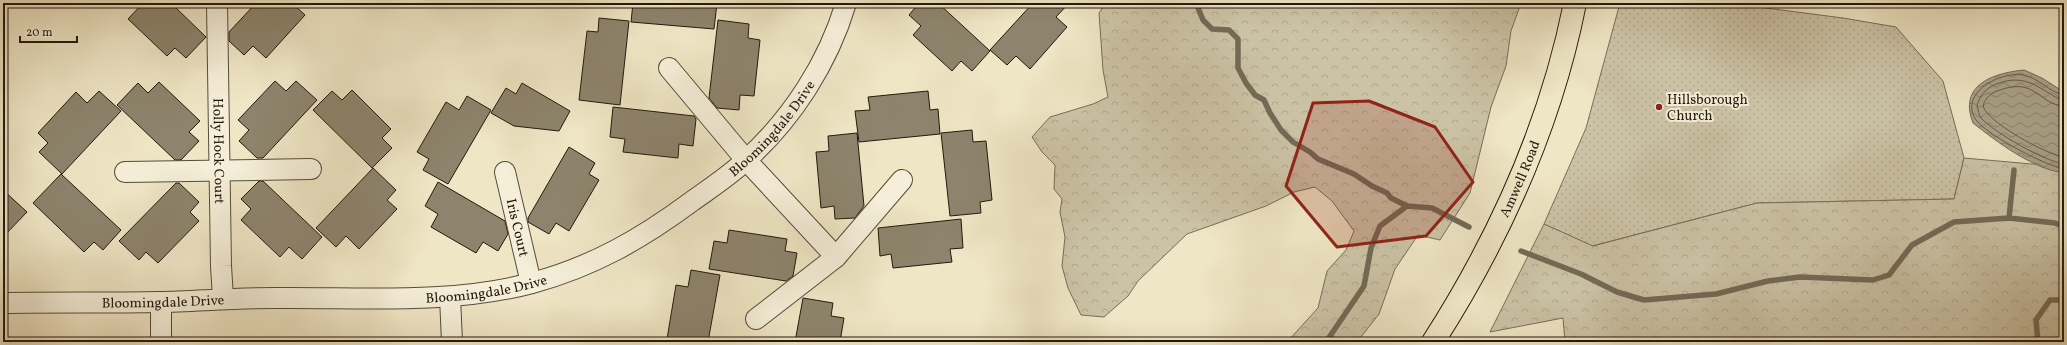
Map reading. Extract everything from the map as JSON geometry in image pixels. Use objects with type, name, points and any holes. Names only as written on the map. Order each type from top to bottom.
[{"type":"main road","name":"Amwell Road","points":[[1433,342],[1456,306],[1485,254],[1509,206],[1549,98],[1571,24],[1575,3]]},
{"type":"street","name":"Holly Hock Court","points":[[217,3],[220,266],[223,298]]},
{"type":"street","name":"Bloomingdale Drive","points":[[3,303],[161,302],[223,298],[450,297],[531,283],[600,260],[635,240],[675,214],[746,160],[778,127],[803,94],[826,56],[840,24],[846,3]]},
{"type":"street","points":[[669,68],[746,160],[836,257]]},
{"type":"street","points":[[125,172],[311,169]]},
{"type":"street","name":"Iris Court","points":[[505,172],[531,283]]},
{"type":"street","points":[[756,319],[836,257],[902,180]]},
{"type":"street","points":[[450,297],[452,342]]},
{"type":"street","points":[[160,342],[161,302]]},
{"type":"highlighted area","points":[[1369,101],[1435,127],[1473,182],[1426,236],[1337,247],[1286,186],[1313,103]]},
{"type":"green space","points":[[1106,3],[1521,3],[1511,31],[1506,66],[1491,107],[1470,193],[1440,240],[1418,235],[1395,269],[1379,314],[1357,342],[1287,342],[1318,308],[1327,271],[1346,250],[1354,231],[1332,201],[1315,187],[1294,192],[1266,206],[1187,234],[1138,281],[1128,296],[1104,317],[1081,315],[1068,288],[1062,266],[1065,237],[1060,212],[1062,199],[1054,189],[1055,165],[1042,152],[1032,137],[1050,117],[1093,104],[1108,97],[1103,70],[1099,13]]},
{"type":"green space","points":[[1620,3],[1727,3],[1843,18],[1896,27],[1943,81],[1964,158],[1954,199],[1757,203],[1592,246],[1544,224],[1586,128]]},
{"type":"green space","points":[[1964,158],[2032,164],[2064,164],[2064,342],[1565,342],[1563,318],[1490,332],[1544,224],[1593,246],[1757,203],[1954,199]]},
{"type":"water","points":[[2024,70],[2042,78],[2064,92],[2064,173],[2040,166],[2016,154],[1973,123],[1970,110],[1970,99],[1974,90],[1981,83],[1990,78],[2001,74]]},
{"type":"building","points":[[143,3],[171,3],[206,37],[186,58],[175,48],[167,56],[128,19]]},
{"type":"building","points":[[256,3],[292,3],[305,15],[266,58],[253,46],[244,55],[229,41],[229,32]]},
{"type":"building","points":[[633,3],[717,3],[714,29],[631,22]]},
{"type":"building","points":[[919,3],[938,3],[990,51],[972,71],[961,61],[952,71],[913,35],[921,26],[909,15]]},
{"type":"building","points":[[1033,3],[1069,3],[1056,17],[1067,27],[1030,69],[1016,56],[1007,65],[990,50]]},
{"type":"building","points":[[599,18],[629,21],[620,105],[579,100],[587,31],[598,32]]},
{"type":"building","points":[[718,20],[749,24],[748,38],[760,40],[754,96],[740,95],[739,110],[717,108],[709,98]]},
{"type":"building","points":[[275,81],[286,91],[296,81],[317,100],[263,158],[257,158],[239,141],[249,130],[238,120]]},
{"type":"building","points":[[159,82],[200,121],[189,132],[199,141],[181,160],[175,160],[117,105],[138,83],[148,93]]},
{"type":"building","points":[[522,83],[570,111],[559,131],[514,126],[491,113],[506,88],[516,94]]},
{"type":"building","points":[[352,90],[391,129],[382,138],[392,148],[372,168],[313,110],[332,91],[342,100]]},
{"type":"building","points":[[99,91],[121,111],[62,174],[39,152],[48,143],[38,133],[76,92],[87,103]]},
{"type":"building","points":[[928,91],[930,110],[938,109],[940,134],[859,142],[855,111],[870,110],[868,97]]},
{"type":"building","points":[[467,96],[491,110],[448,184],[423,170],[429,159],[417,152],[446,102],[459,110]]},
{"type":"building","points":[[613,107],[694,116],[696,119],[693,146],[679,144],[678,158],[623,152],[625,139],[610,137]]},
{"type":"building","points":[[972,130],[973,142],[986,141],[992,200],[980,202],[981,213],[950,216],[941,133]]},
{"type":"building","points":[[857,133],[864,206],[855,218],[835,219],[834,206],[821,208],[816,152],[829,151],[828,136]]},
{"type":"building","points":[[569,147],[595,163],[589,174],[599,180],[569,231],[556,223],[549,234],[528,222],[528,218]]},
{"type":"building","points":[[373,168],[396,190],[387,200],[397,209],[359,249],[346,236],[336,247],[316,228]]},
{"type":"building","points":[[61,174],[121,230],[103,250],[94,242],[84,252],[33,203]]},
{"type":"building","points":[[259,181],[263,181],[322,237],[302,259],[289,247],[280,257],[241,220],[251,209],[241,199]]},
{"type":"building","points":[[438,182],[505,221],[508,234],[498,251],[483,242],[476,253],[431,227],[438,214],[425,206]]},
{"type":"building","points":[[176,183],[179,183],[199,202],[190,212],[199,221],[158,263],[146,252],[139,260],[119,241]]},
{"type":"building","points":[[3,190],[27,212],[3,237]]},
{"type":"building","points":[[961,219],[963,248],[950,249],[952,262],[893,268],[891,254],[880,256],[878,228]]},
{"type":"building","points":[[729,230],[787,239],[785,251],[797,253],[793,276],[786,281],[709,269],[714,241],[727,243]]},
{"type":"building","points":[[691,270],[720,275],[708,342],[677,342],[677,340],[667,339],[676,285],[688,287]]},
{"type":"building","points":[[803,298],[833,303],[831,316],[844,318],[840,342],[795,342]]},
{"type":"waterway","points":[[1196,3],[1203,20],[1212,29],[1229,30],[1238,39],[1238,68],[1246,83],[1255,95],[1264,100],[1281,130],[1293,142],[1310,152],[1318,159],[1354,174],[1372,186],[1387,193],[1391,198],[1407,206]]},
{"type":"waterway","points":[[2009,218],[2014,170]]},
{"type":"waterway","points":[[1326,342],[1364,286],[1371,248],[1380,226],[1407,206],[1432,208],[1469,227]]},
{"type":"waterway","points":[[1521,251],[1581,274],[1617,292],[1644,300],[1716,294],[1768,281],[1800,277],[1873,280],[1889,275],[1912,245],[1954,222],[2009,218],[2055,223],[2064,227]]},
{"type":"waterway","points":[[2038,342],[2036,320],[2050,300],[2064,300]]},
{"type":"place","name":"Hillsborough Church","points":[[1659,107]]}]
